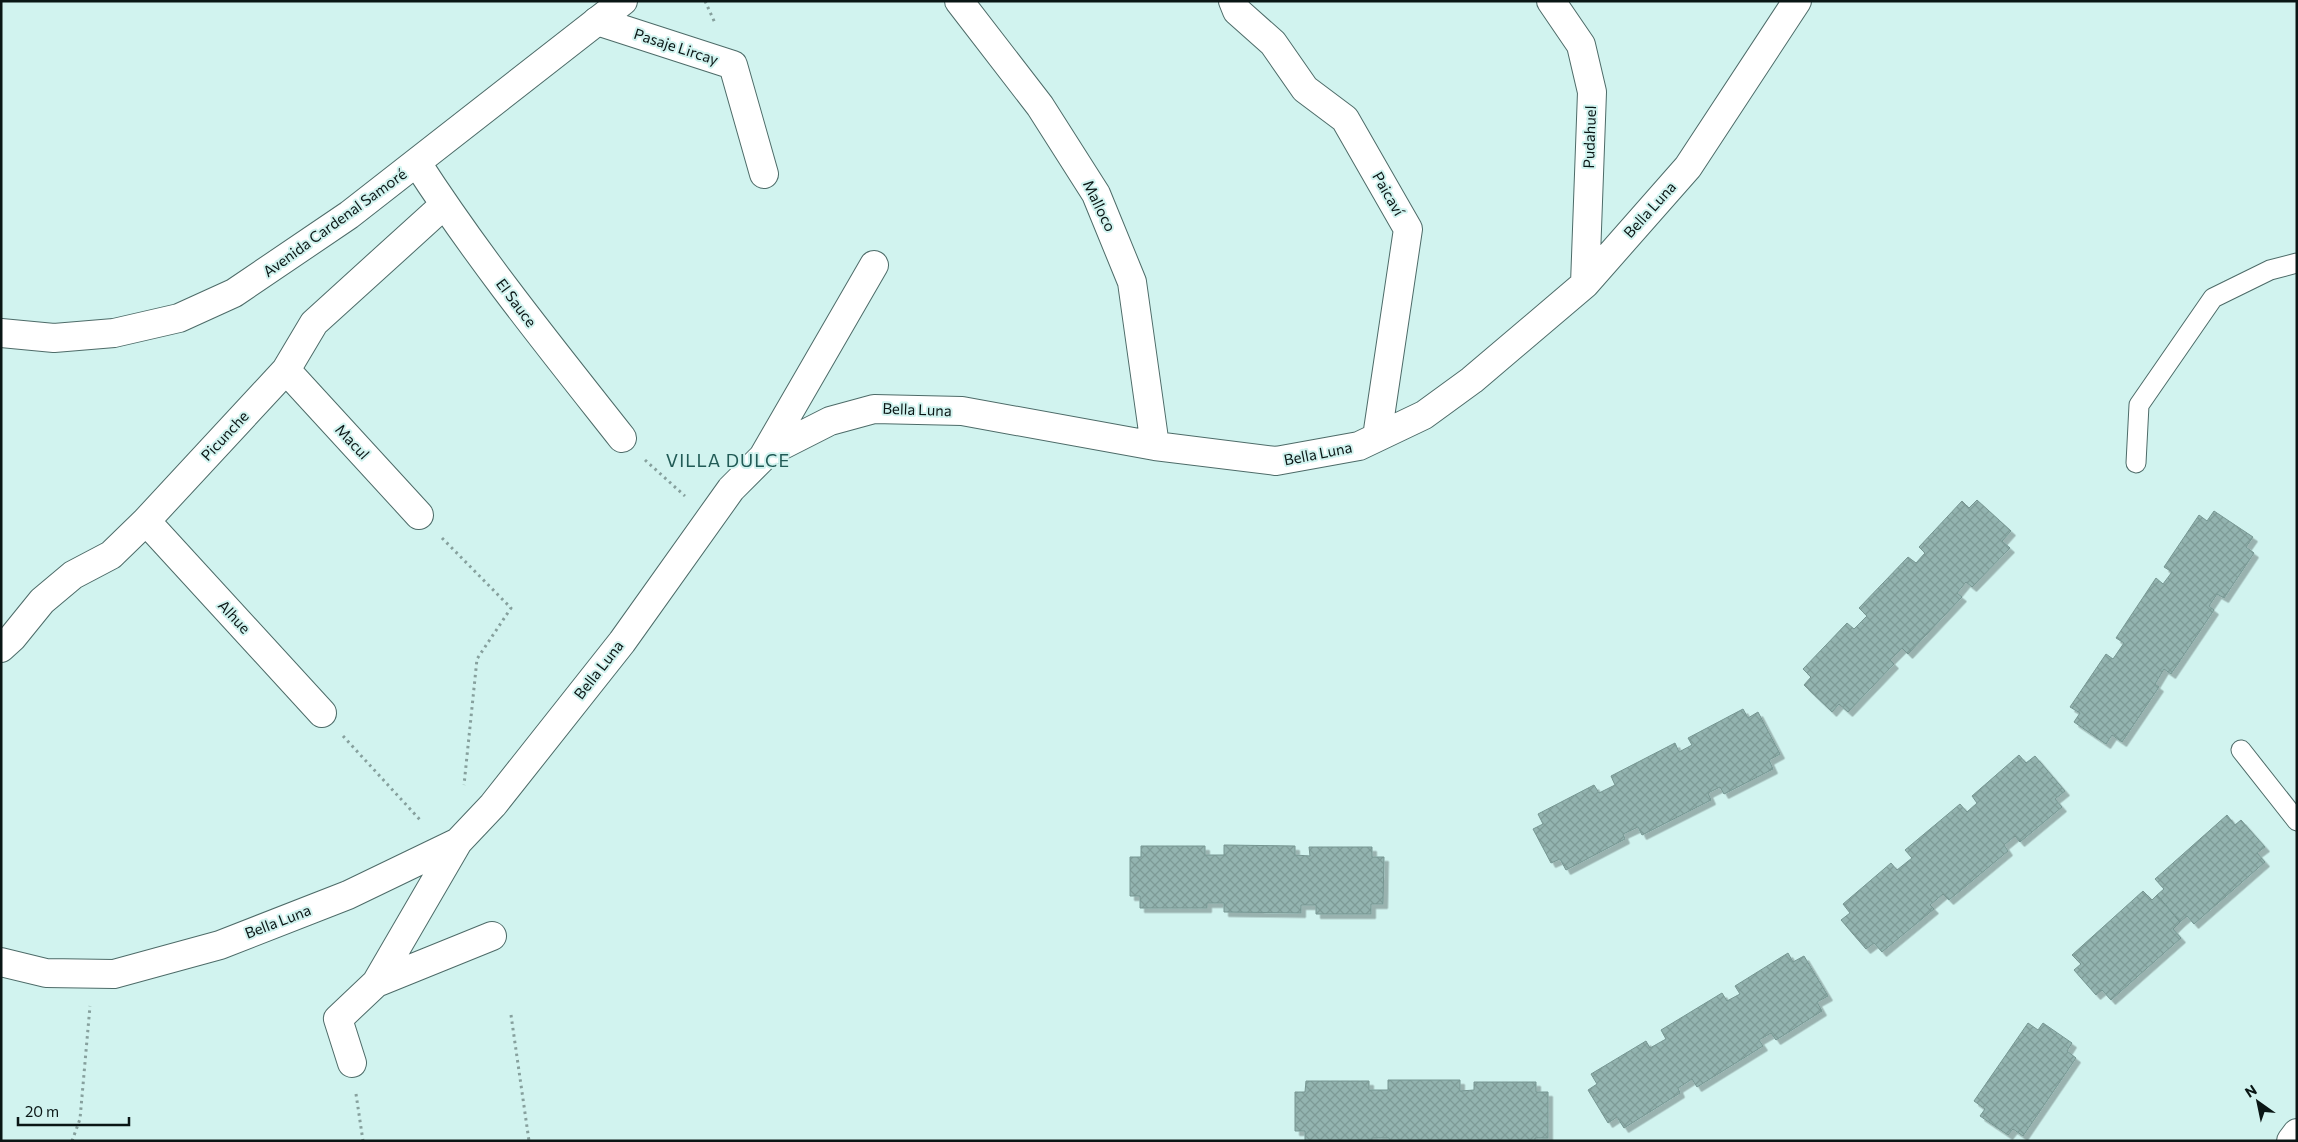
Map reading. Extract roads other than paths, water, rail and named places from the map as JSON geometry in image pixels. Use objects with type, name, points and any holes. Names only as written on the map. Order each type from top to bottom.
[{"type":"street","name":"Avenida Cardenal Samoré","points":[[1,333],[54,338],[114,334],[179,318],[234,293],[291,256],[417,163],[623,1]]},
{"type":"street","name":"Malloco","points":[[959,1],[1040,106],[1096,194],[1132,282],[1155,446]]},
{"type":"street","name":"Paicaví","points":[[1233,1],[1237,11],[1274,43],[1305,89],[1345,118],[1408,229],[1378,437]]},
{"type":"street","name":"Pudahuel","points":[[1551,1],[1581,45],[1588,67],[1592,92],[1584,284]]},
{"type":"street","name":"Bella Luna","points":[[1,962],[46,973],[114,974],[220,945],[348,895],[452,845],[493,805],[622,642],[731,489],[762,458],[830,421],[874,409],[962,411],[1155,446],[1276,461],[1359,446],[1424,415],[1472,380],[1584,284],[1688,167],[1797,1]]},
{"type":"street","name":"Pasaje Lircay","points":[[597,21],[733,65],[764,174]]},
{"type":"street","name":"El Sauce","points":[[417,163],[444,205],[524,314],[622,438]]},
{"type":"street","name":"Picunche","points":[[5,634],[73,575],[111,555],[146,522],[286,370],[314,323],[444,205]]},
{"type":"street","points":[[762,458],[874,264]]},
{"type":"street","name":"Macul","points":[[286,370],[419,515]]},
{"type":"street","name":"Alhue","points":[[146,522],[322,713]]},
{"type":"street","points":[[352,1064],[338,1019],[376,983],[452,845]]},
{"type":"street","points":[[376,983],[492,936]]},
{"type":"street","points":[[2291,1141],[2297,1133]]},
{"type":"lane","points":[[2136,463],[2139,405],[2213,298],[2270,270],[2297,264]]},
{"type":"lane","points":[[2240,750],[2297,821]]},
{"type":"district","name":"VILLA DULCE","points":[[728,461]]}]
